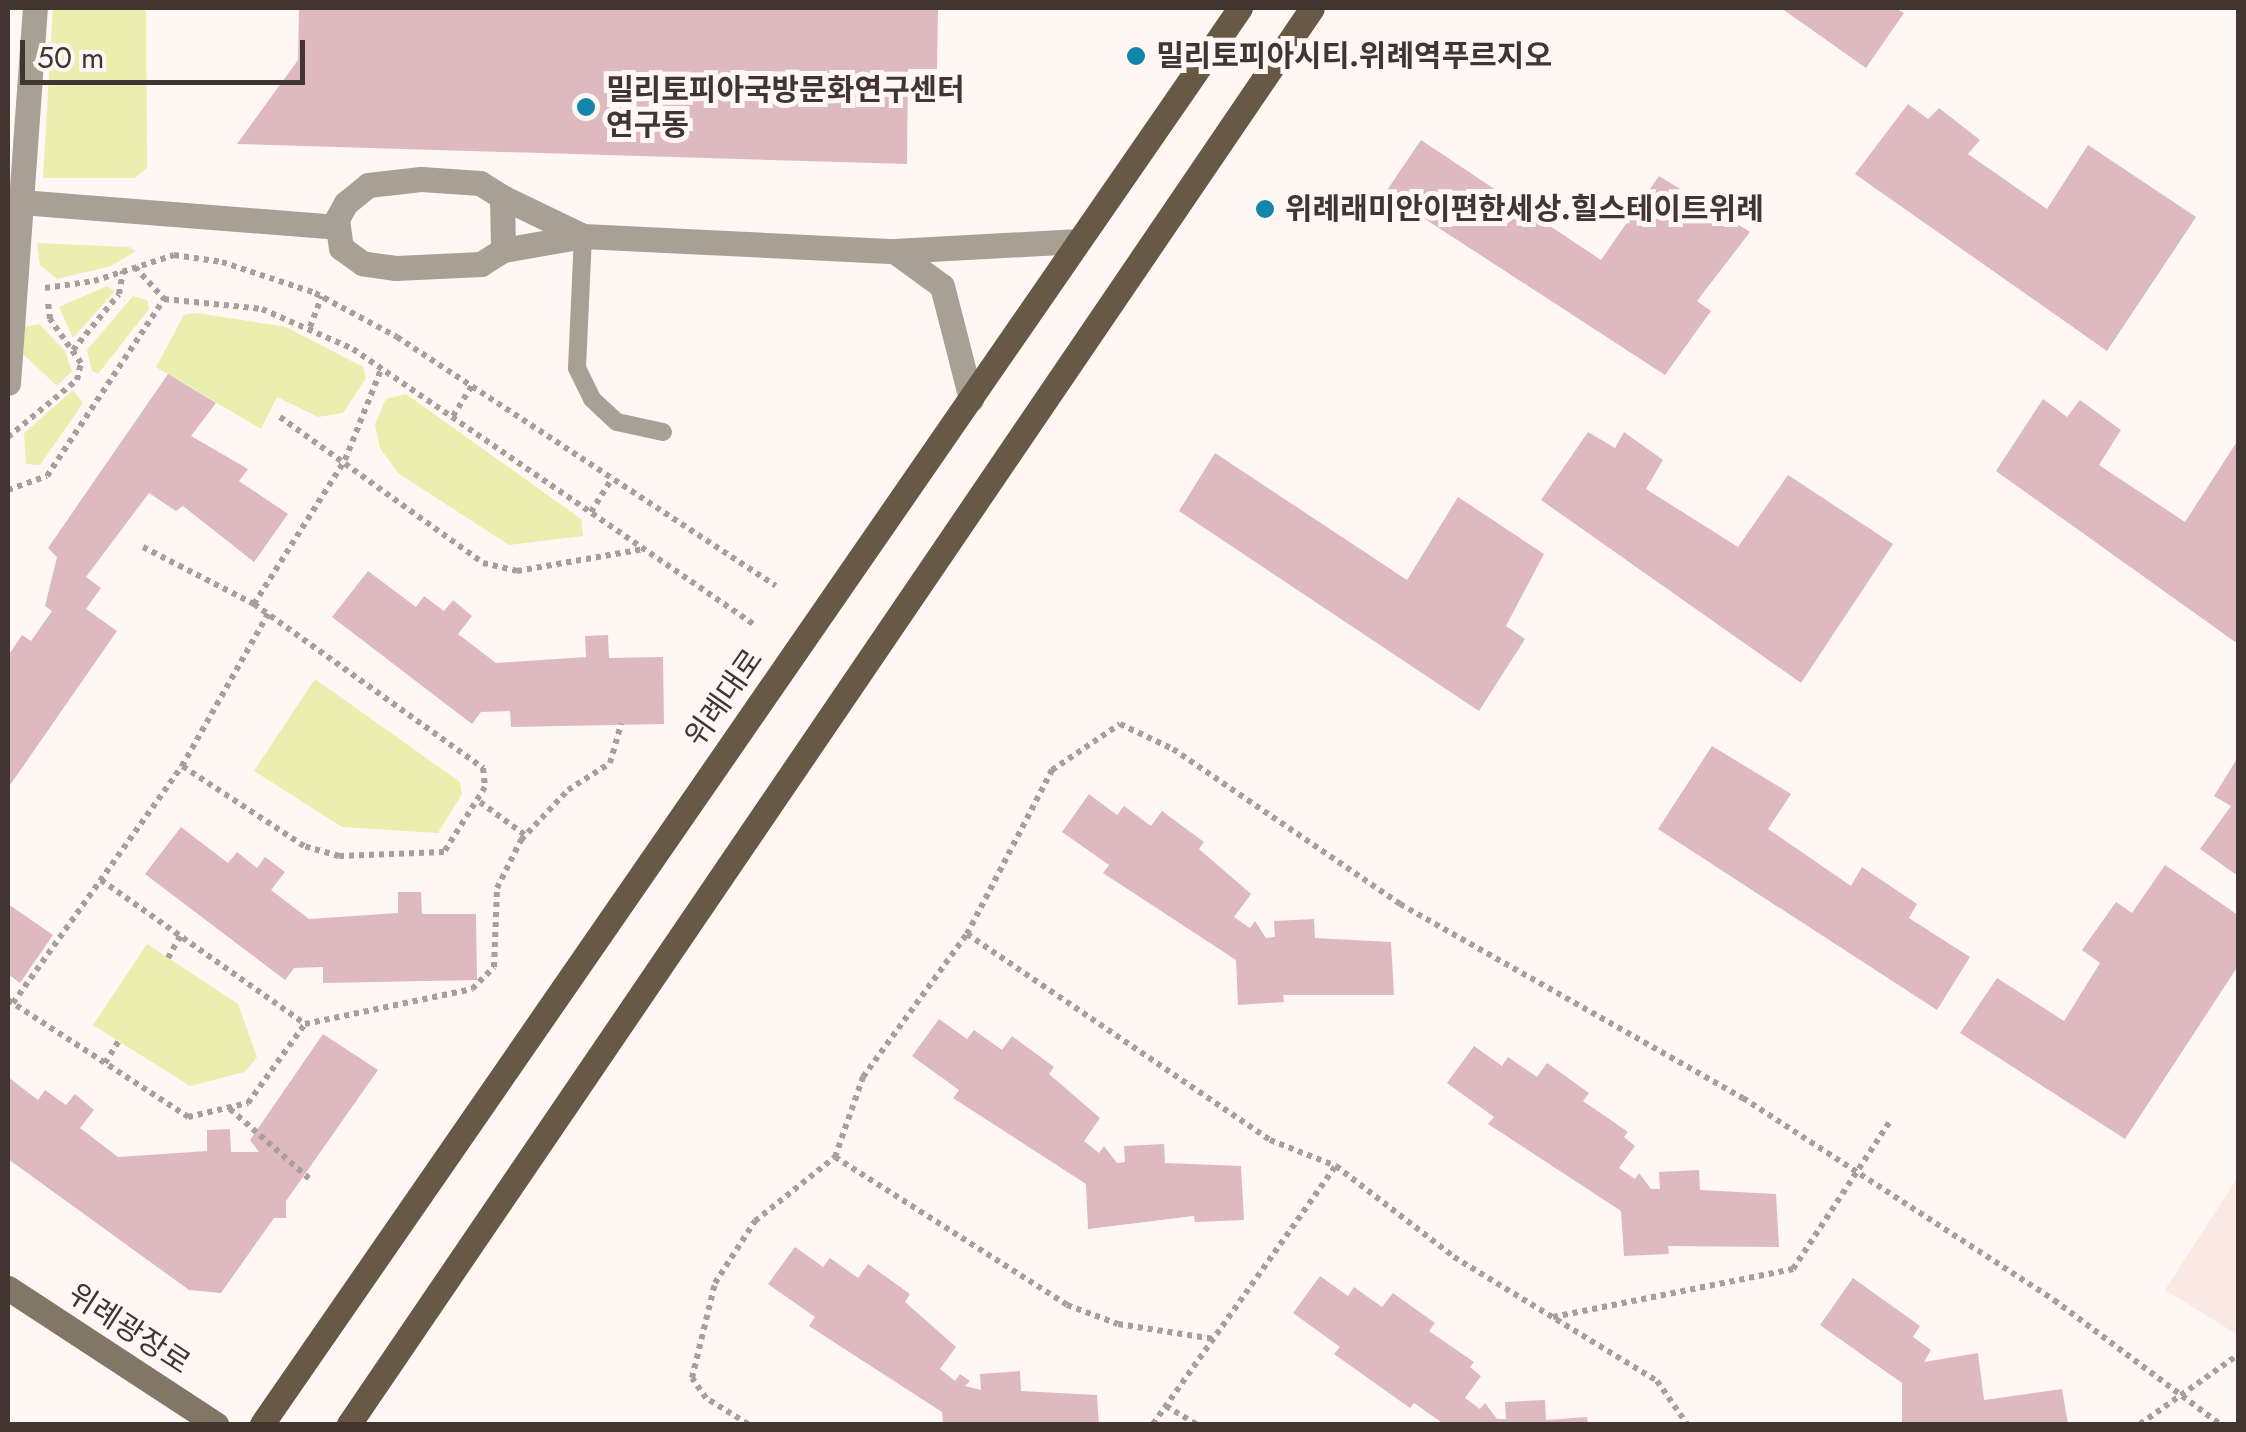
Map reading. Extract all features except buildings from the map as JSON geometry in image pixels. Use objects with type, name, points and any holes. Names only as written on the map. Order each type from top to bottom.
[{"type":"main road","name":"위례대로","points":[[262,1424],[1240,8]]},
{"type":"main road","points":[[349,1424],[1312,8]]},
{"type":"street","points":[[8,383],[16,201],[34,8]]},
{"type":"street","points":[[583,236],[480,184],[421,179],[368,185],[346,203],[338,227],[340,248],[362,263],[396,268],[481,264],[503,250],[583,236],[894,251],[1079,241]]},
{"type":"street","points":[[502,197],[503,250]]},
{"type":"street","points":[[16,201],[338,227]]},
{"type":"street","points":[[894,251],[942,286],[970,399]]},
{"type":"street","name":"위례광장로","points":[[8,1288],[216,1424]]},
{"type":"lane","points":[[583,236],[577,368],[592,399],[618,422],[663,432]]},
{"type":"path","points":[[8,437],[77,380],[81,363],[50,319],[47,292],[24,254],[13,250]]},
{"type":"path","points":[[47,292],[174,256],[222,262],[322,296],[472,386],[776,586]]},
{"type":"path","points":[[134,267],[164,299],[262,309],[310,328],[382,367],[754,625]]},
{"type":"path","points":[[73,350],[120,294],[124,271]]},
{"type":"path","points":[[310,328],[322,296]]},
{"type":"path","points":[[8,490],[48,476],[164,299]]},
{"type":"path","points":[[254,604],[344,460],[382,367]]},
{"type":"path","points":[[453,416],[472,386]]},
{"type":"path","points":[[280,416],[483,563],[517,571],[645,549]]},
{"type":"path","points":[[591,512],[612,478]]},
{"type":"path","points":[[142,547],[254,604],[483,768],[480,802],[444,852],[339,856],[304,846],[182,766]]},
{"type":"path","points":[[268,614],[182,766],[10,1001],[188,1117],[248,1103],[305,1024],[472,989],[494,967],[497,888],[525,835],[568,790],[610,763],[621,724]]},
{"type":"path","points":[[748,1424],[706,1398],[692,1378],[715,1283],[755,1222],[834,1157],[863,1078],[967,934],[1052,770],[1120,724],[1174,750],[1400,904],[1743,1098],[2054,1300],[2220,1424]]},
{"type":"path","points":[[480,802],[525,835]]},
{"type":"path","points":[[101,880],[305,1024]]},
{"type":"path","points":[[967,934],[1270,1140],[1336,1166],[1454,1257],[1657,1381],[1687,1424]]},
{"type":"path","points":[[168,958],[180,936]]},
{"type":"path","points":[[105,1063],[119,1041]]},
{"type":"path","points":[[230,1109],[312,1181]]},
{"type":"path","points":[[1552,1317],[1780,1276],[1794,1269],[1891,1120]]},
{"type":"path","points":[[834,1157],[1067,1305],[1118,1324],[1214,1339]]},
{"type":"path","points":[[1153,1424],[1336,1166]]},
{"type":"path","points":[[2140,1424],[2235,1357]]},
{"type":"path","points":[[1166,1406],[1196,1424]]},
{"type":"shaded area","points":[[2238,1177],[2238,1335],[2165,1290]]},
{"type":"green space","points":[[53,8],[146,8],[147,168],[135,178],[43,178]]},
{"type":"green space","points":[[37,243],[129,247],[136,251],[111,266],[57,279],[40,265]]},
{"type":"green space","points":[[107,286],[115,291],[73,338],[59,307]]},
{"type":"green space","points":[[133,296],[147,300],[149,309],[98,374],[92,371],[87,350]]},
{"type":"green space","points":[[197,313],[286,327],[363,367],[366,378],[343,413],[318,417],[277,397],[261,429],[156,367],[184,315]]},
{"type":"green space","points":[[39,324],[65,351],[72,371],[57,386],[22,353],[24,327]]},
{"type":"green space","points":[[73,390],[83,403],[40,465],[26,464],[24,433]]},
{"type":"green space","points":[[406,394],[581,519],[583,536],[509,545],[398,473],[380,448],[375,424],[386,399]]},
{"type":"green space","points":[[315,679],[460,782],[462,794],[438,833],[342,827],[254,771]]},
{"type":"green space","points":[[147,944],[238,1004],[257,1057],[245,1072],[190,1086],[93,1025]]},
{"type":"place","name":"밀리토피아시티.위례역푸르지오","points":[[1136,56]]},
{"type":"place","name":"밀리토피아국방문화연구센터 연구동","points":[[586,107]]},
{"type":"place","name":"위례래미안이편한세상.힐스테이트위례","points":[[1265,209]]}]
